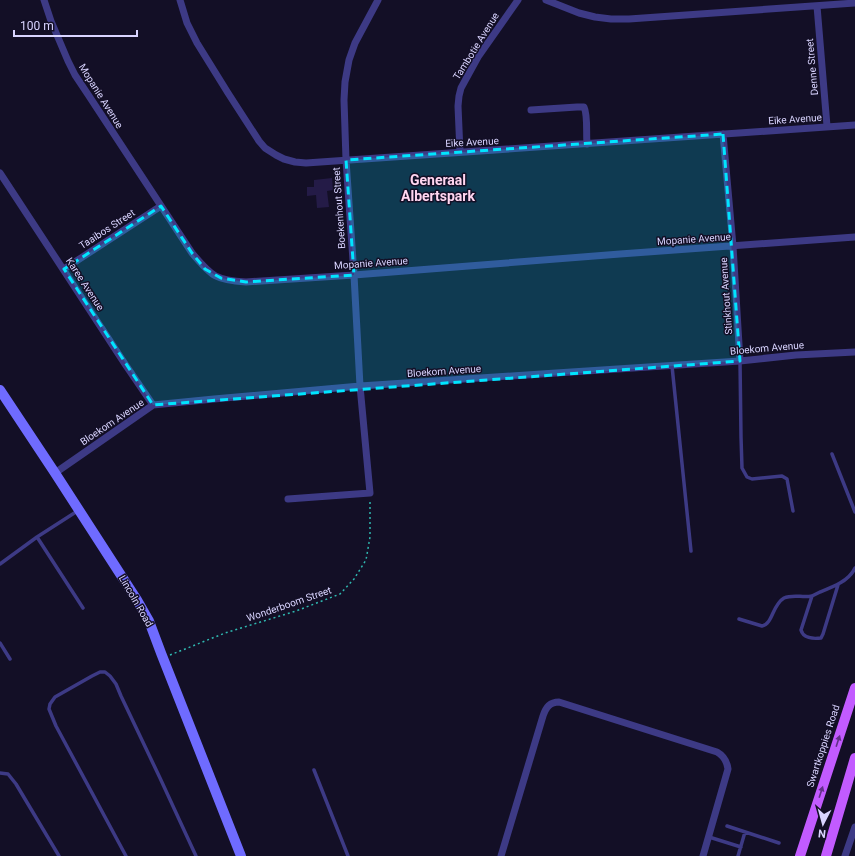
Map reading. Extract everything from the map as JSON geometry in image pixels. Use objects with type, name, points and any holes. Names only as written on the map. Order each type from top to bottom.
[{"type":"main road","name":"Swartkoppies Road","points":[[800,856],[855,688]]},
{"type":"main road","points":[[826,856],[855,758]]},
{"type":"street","name":"Mopanie Avenue","points":[[44,0],[51,21],[75,75],[192,253],[205,269],[212,274],[231,281],[246,282],[354,275],[855,237]]},
{"type":"street","name":"Eike Avenue","points":[[180,0],[187,23],[197,43],[259,141],[265,148],[276,156],[295,162],[306,163],[855,125]]},
{"type":"street","name":"Boekenhout Street","points":[[370,493],[360,386],[346,160],[344,100],[348,66],[355,44],[378,0]]},
{"type":"street","name":"Tambotie Avenue","points":[[460,152],[458,106],[461,88],[478,57],[518,0]]},
{"type":"street","points":[[546,0],[579,13],[611,19],[665,17],[855,3]]},
{"type":"street","name":"Denne Street","points":[[817,6],[827,126]]},
{"type":"street","points":[[531,110],[584,107],[587,144]]},
{"type":"street","name":"Stinkhout Avenue","points":[[723,134],[733,246],[740,361]]},
{"type":"street","name":"Karee Avenue","points":[[0,173],[153,405]]},
{"type":"street","name":"Taaibos Street","points":[[64,269],[161,206]]},
{"type":"street","name":"Bloekom Avenue","points":[[55,472],[153,405],[237,396],[360,386],[672,366],[796,355],[855,352]]},
{"type":"street","name":"Lincoln Road","points":[[0,390],[55,472],[149,621],[162,658],[241,856]]},
{"type":"street","points":[[288,498],[370,493]]},
{"type":"street","points":[[501,856],[543,716],[546,708],[554,702],[559,702],[717,752],[724,758],[728,769],[703,856]]},
{"type":"street","points":[[845,856],[855,827]]},
{"type":"lane","points":[[740,361],[740,437],[742,468],[747,477],[752,479],[782,476],[788,479],[792,511]]},
{"type":"lane","points":[[672,366],[691,551]]},
{"type":"lane","points":[[832,454],[855,512]]},
{"type":"lane","points":[[0,564],[37,537],[79,510]]},
{"type":"lane","points":[[37,537],[83,608]]},
{"type":"lane","points":[[739,619],[762,626],[766,625],[775,607],[784,598],[812,596],[838,585],[854,571],[855,568]]},
{"type":"lane","points":[[812,596],[801,630],[805,637],[817,639],[821,638],[838,585]]},
{"type":"lane","points":[[0,643],[10,659]]},
{"type":"lane","points":[[126,856],[56,726],[49,709],[50,704],[55,697],[100,672],[105,672],[116,684],[120,696],[196,856]]},
{"type":"lane","points":[[314,770],[348,856]]},
{"type":"lane","points":[[0,773],[8,774],[16,784],[59,856]]},
{"type":"lane","points":[[727,826],[779,843]]},
{"type":"lane","points":[[738,856],[744,832]]},
{"type":"lane","points":[[709,837],[741,846]]},
{"type":"path","name":"Wonderboom Street","points":[[162,658],[225,633],[296,611],[340,594],[354,579],[366,560],[370,537],[370,493]]},
{"type":"highlighted area","points":[[723,134],[740,361],[153,405],[64,269],[161,206],[192,253],[205,269],[221,278],[246,282],[354,275],[346,160]]},
{"type":"building","points":[[332,178],[333,190],[327,191],[329,207],[317,208],[316,195],[307,196],[307,187],[314,187],[314,180]]},
{"type":"district","name":"Generaal Albertspark","points":[[438,188]]}]
